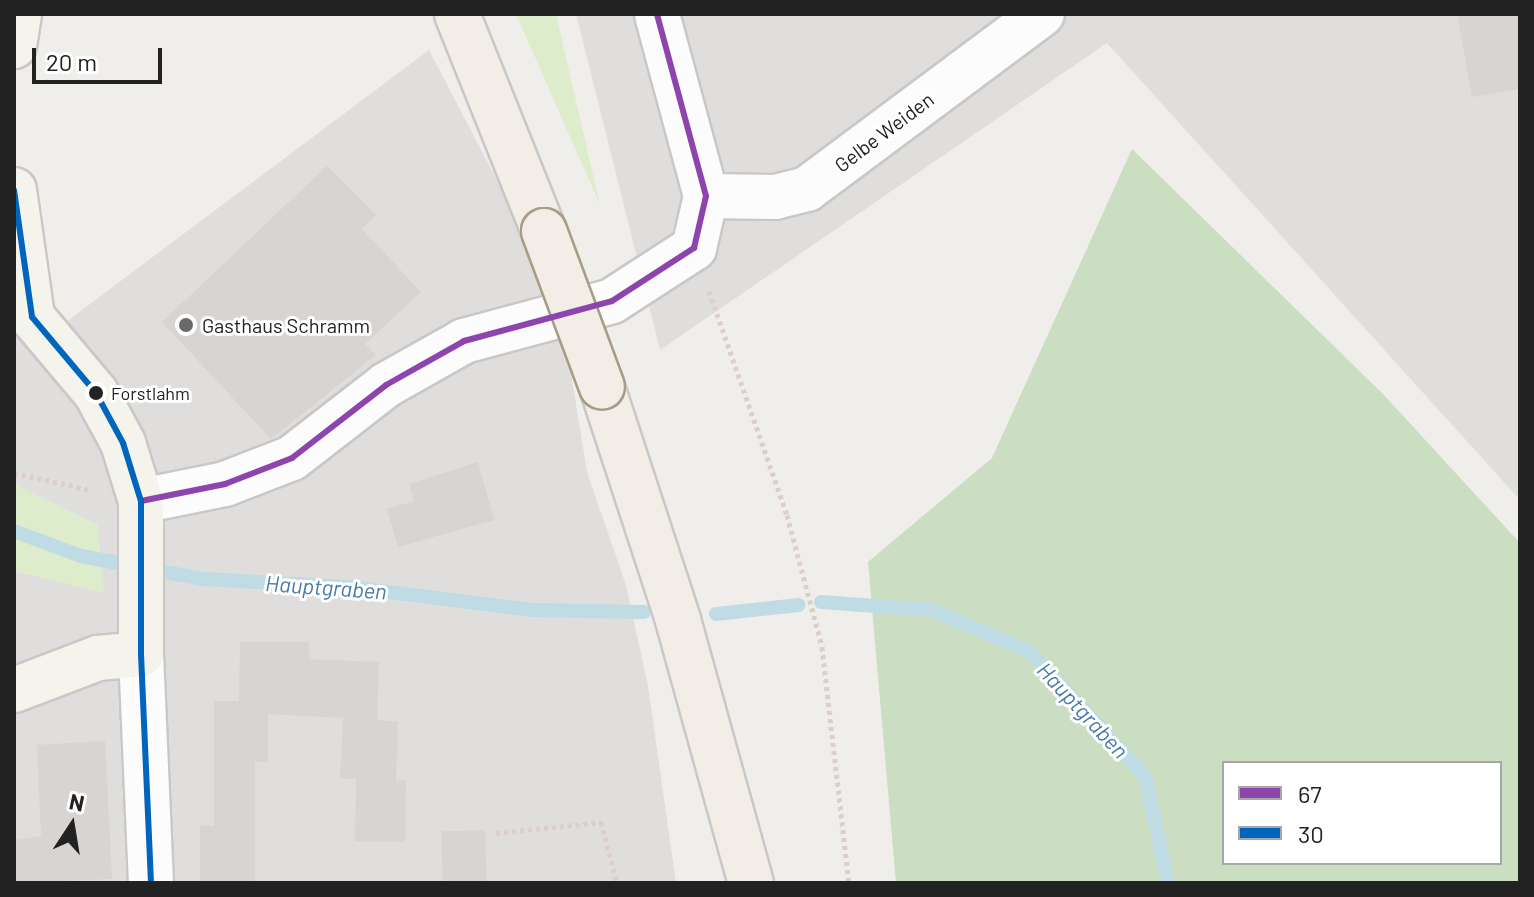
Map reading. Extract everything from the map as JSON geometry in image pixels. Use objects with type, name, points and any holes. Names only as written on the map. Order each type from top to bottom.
[{"type":"main road","points":[[457,14],[544,231],[602,387],[678,620],[751,883]]},
{"type":"street","points":[[14,46],[19,14]]},
{"type":"street","points":[[141,501],[225,484],[292,458],[386,385],[464,341],[612,301],[694,248],[706,196],[657,14]]},
{"type":"street","name":"Gelbe Weiden","points":[[706,196],[775,197],[807,189],[1042,14]]},
{"type":"street","points":[[14,190],[23,308],[96,393],[123,443],[141,501],[141,654],[151,883]]},
{"type":"street","points":[[14,690],[98,658],[141,654]]},
{"type":"path","points":[[694,248],[787,515],[822,647],[849,883]]},
{"type":"path","points":[[14,473],[141,501]]},
{"type":"path","points":[[496,833],[601,822],[617,883]]},
{"type":"shaded area","points":[[576,14],[1520,14],[1520,500],[1107,43],[660,350]]},
{"type":"shaded area","points":[[429,50],[559,299],[587,472],[626,585],[648,686],[676,883],[14,883],[14,571],[104,592],[14,460],[14,323],[38,343]]},
{"type":"shaded area","points":[[14,335],[68,409],[106,483],[107,529],[14,484]]},
{"type":"green space","points":[[516,14],[556,14],[600,205]]},
{"type":"green space","points":[[1132,149],[1383,394],[1520,543],[1520,883],[896,883],[868,562],[992,458]]},
{"type":"green space","points":[[14,479],[95,491],[104,593],[14,571]]},
{"type":"building","points":[[1457,14],[1520,14],[1520,89],[1472,97]]},
{"type":"building","points":[[327,166],[376,215],[362,229],[421,292],[365,344],[376,355],[271,439],[162,322]]},
{"type":"building","points":[[478,462],[494,520],[398,547],[387,509],[414,501],[409,484]]},
{"type":"building","points":[[240,642],[309,642],[309,659],[379,662],[377,720],[398,722],[396,781],[406,780],[405,842],[355,841],[356,779],[340,779],[343,718],[268,714],[268,762],[255,762],[255,883],[200,883],[200,825],[214,826],[214,701],[239,701]]},
{"type":"building","points":[[105,741],[112,879],[14,883],[14,840],[41,836],[37,745]]},
{"type":"building","points":[[485,830],[487,883],[443,883],[441,832]]},
{"type":"waterway","name":"Hauptgraben","points":[[14,531],[81,556],[203,579],[350,587],[532,610],[644,612]]},
{"type":"waterway","name":"Hauptgraben","points":[[821,602],[931,610],[1029,651],[1145,776],[1168,883]]},
{"type":"waterway","name":"Hauptgraben","points":[[716,614],[799,605]]},
{"type":"transit line","name":"67","points":[[141,501],[225,484],[292,458],[386,385],[464,341],[612,301],[694,248],[706,196],[657,14]]},
{"type":"transit line","name":"30","points":[[14,190],[32,317],[96,393],[123,443],[141,501],[141,654],[151,883]]},
{"type":"place","name":"Gasthaus Schramm","points":[[186,325]]},
{"type":"place","name":"Forstlahm","points":[[96,393]]}]
